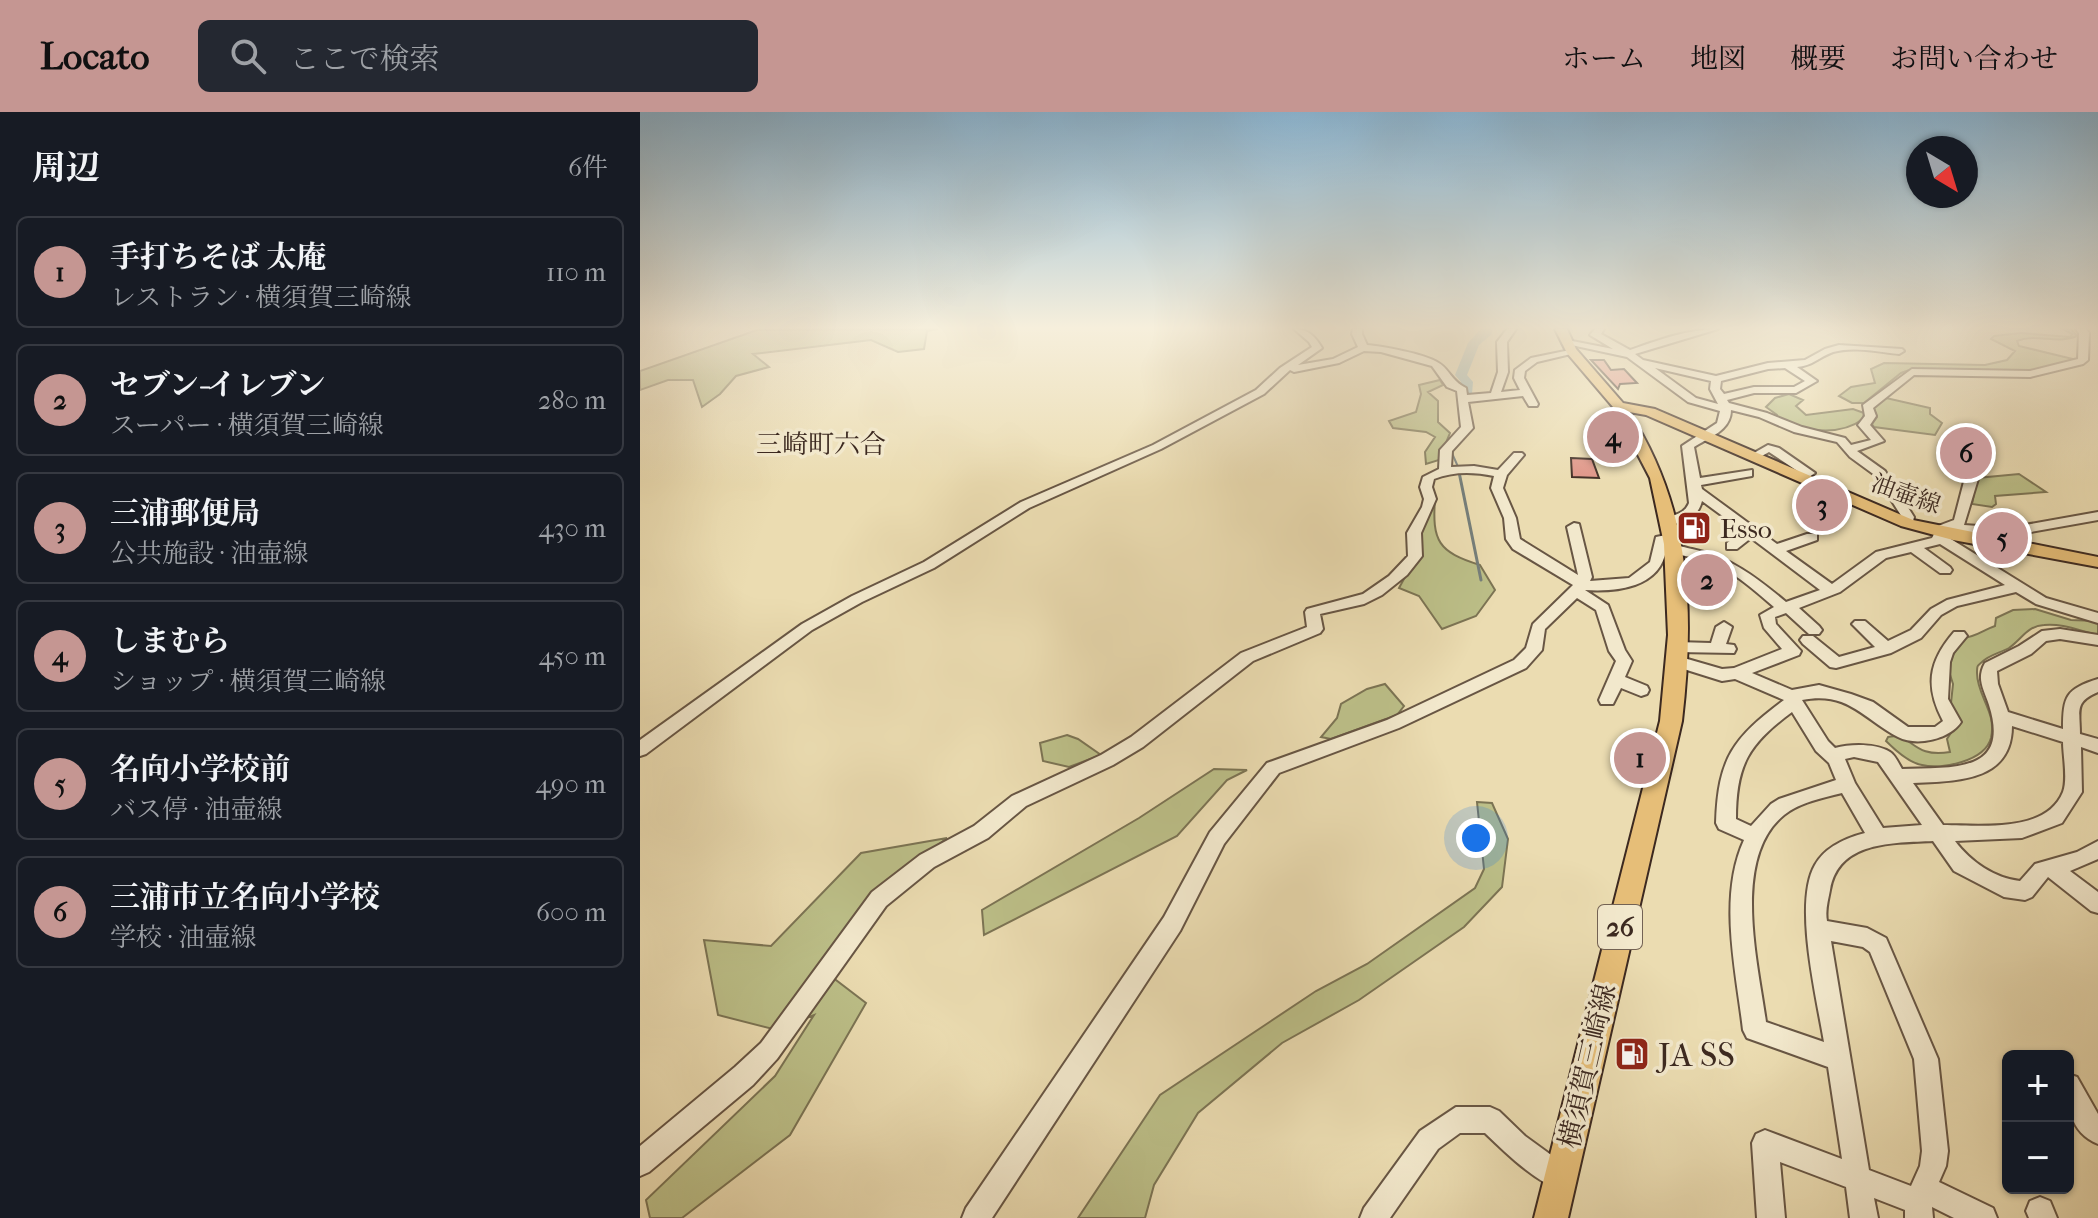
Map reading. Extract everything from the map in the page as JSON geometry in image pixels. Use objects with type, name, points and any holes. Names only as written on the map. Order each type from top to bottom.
[{"type":"main road","name":"横須賀三崎線","points":[[1551,1218],[1671,721],[1677,654],[1671,536],[1655,473],[1619,406],[1599,381]]},
{"type":"main road","name":"油壷線","points":[[1619,406],[1650,412],[1707,436],[1748,468],[1907,523],[2098,562]]},
{"type":"street","points":[[640,749],[807,627],[929,565],[1045,495],[1157,447],[1260,392],[1272,381]]},
{"type":"street","points":[[1445,470],[1446,450],[1467,428],[1462,390],[1448,381]]},
{"type":"street","points":[[1495,395],[1500,381]]},
{"type":"street","points":[[1520,381],[1533,404]]},
{"type":"street","points":[[1667,381],[1692,400],[1723,404],[1763,415],[1798,430],[1833,436],[1886,480],[1908,517],[1907,523]]},
{"type":"street","points":[[1578,587],[1607,586],[1640,579],[1657,564],[1661,540],[1671,536],[1679,521],[1695,507],[1697,486],[1687,449],[1720,428],[1725,418],[1723,404],[1715,389],[1716,381]]},
{"type":"street","points":[[1723,404],[1754,390],[1796,390],[1811,381]]},
{"type":"street","points":[[1850,449],[1878,441],[1864,425],[1871,416],[1867,407],[1897,381]]},
{"type":"street","points":[[1462,399],[1527,392]]},
{"type":"street","points":[[1697,486],[1748,468],[1768,448],[1809,473]]},
{"type":"street","points":[[1518,455],[1501,474],[1497,488],[1510,518],[1513,539],[1603,608],[1617,651],[1624,661],[1607,700]]},
{"type":"street","points":[[1730,464],[1748,468]]},
{"type":"street","points":[[640,1163],[744,1076],[769,1051],[879,899],[927,861],[981,832],[1019,801],[1107,760],[1137,742],[1247,657],[1315,629],[1312,612],[1323,606],[1349,604],[1381,589],[1415,556],[1415,527],[1430,499],[1426,482],[1445,470],[1483,470],[1501,474]]},
{"type":"street","points":[[1677,654],[1722,675],[1736,673],[1793,651],[1769,625],[1767,615],[1849,581],[1875,558],[1913,547],[1960,522],[1971,473]]},
{"type":"street","points":[[1697,486],[1830,590]]},
{"type":"street","points":[[1944,533],[2008,532],[2098,516]]},
{"type":"street","points":[[976,1218],[1172,924],[1217,838],[1273,768],[1393,724],[1520,664],[1534,650],[1538,627],[1585,577],[1574,527]]},
{"type":"street","points":[[1732,546],[1752,531]]},
{"type":"street","points":[[1944,533],[2016,587],[2051,606],[2098,618]]},
{"type":"street","points":[[1671,536],[1734,567],[1785,607],[1836,663],[1886,648],[1916,634],[1926,620],[1952,603],[2016,587]]},
{"type":"street","points":[[1777,549],[1812,537]]},
{"type":"street","points":[[1913,547],[1945,570]]},
{"type":"street","points":[[1860,624],[1886,648]]},
{"type":"street","points":[[1901,776],[1964,773],[1990,764],[2003,743],[2003,717],[1988,679],[1991,667],[2025,650],[2042,636],[2060,634],[2098,640]]},
{"type":"street","points":[[1677,654],[1724,636]]},
{"type":"street","points":[[1754,836],[1726,823],[1726,785],[1743,743],[1792,699],[1819,691],[1867,706],[1905,733],[1945,730],[1952,722],[1940,699],[1942,662],[1946,651],[1959,636]]},
{"type":"street","points":[[1736,673],[1792,699],[1822,746],[1836,759],[1847,785],[1878,837]]},
{"type":"street","points":[[1618,680],[1641,690]]},
{"type":"street","points":[[1864,1218],[1817,929],[1814,897],[1825,867],[1847,847],[1878,837],[2027,828],[2057,817],[2070,803],[2073,792],[2069,711],[2072,699],[2083,690],[2098,685]]},
{"type":"street","points":[[2003,717],[2098,746]]},
{"type":"street","points":[[1836,759],[1837,754],[1854,750],[1878,754],[1889,761],[1961,865],[2011,891],[2025,891],[2035,875],[2050,867],[2082,859],[2098,849]]},
{"type":"street","points":[[1838,1059],[1755,1030],[1743,878],[1744,864],[1754,836],[1769,817],[1803,796],[1847,785]]},
{"type":"street","points":[[2050,867],[2098,904]]},
{"type":"street","points":[[1817,929],[1867,938],[1878,945],[1926,1059],[1935,1151],[1920,1203]]},
{"type":"street","points":[[2074,1097],[2087,1121],[2098,1131]]},
{"type":"street","points":[[1374,1218],[1429,1140],[1456,1120],[1490,1120],[1516,1145],[1560,1177]]},
{"type":"street","points":[[1771,1218],[1765,1143],[1920,1203],[1983,1218]]},
{"type":"green space","points":[[640,381],[666,381],[640,390]]},
{"type":"green space","points":[[693,381],[732,381],[720,394],[702,407]]},
{"type":"green space","points":[[1440,381],[1443,385],[1428,392],[1438,401],[1438,422],[1450,433],[1439,460],[1426,464],[1425,452],[1435,437],[1426,432],[1393,428],[1389,421],[1416,412],[1421,394],[1419,385]]},
{"type":"green space","points":[[1874,381],[1892,381],[1864,403],[1852,403],[1839,396],[1851,387],[1875,383]]},
{"type":"green space","points":[[1789,394],[1803,400],[1796,406],[1806,415],[1853,409],[1864,413],[1863,419],[1843,429],[1832,430],[1797,427],[1776,420],[1777,415],[1766,407],[1775,398]]},
{"type":"green space","points":[[1886,398],[1930,408],[1930,414],[1942,423],[1935,435],[1874,427],[1872,424],[1877,417],[1873,406]]},
{"type":"green space","points":[[2019,474],[2046,492],[1995,496],[1996,504],[1992,507],[1972,504],[1977,478]]},
{"type":"green space","points":[[1435,499],[1435,525],[1441,543],[1455,555],[1480,565],[1495,590],[1476,616],[1442,629],[1419,596],[1399,588],[1416,557],[1424,516]]},
{"type":"green space","points":[[2035,609],[2071,620],[2098,621],[2098,635],[2058,625],[2038,626],[2009,648],[1979,664],[1978,681],[1992,729],[1987,746],[1980,753],[1951,765],[1930,766],[1907,759],[1886,741],[1888,737],[1896,736],[1927,752],[1950,752],[1947,739],[1957,723],[1951,703],[1953,684],[1947,665],[1963,638],[1995,626],[1996,618],[2013,610]]},
{"type":"green space","points":[[1385,684],[1404,706],[1397,715],[1331,739],[1321,737],[1337,718],[1341,704],[1367,689]]},
{"type":"green space","points":[[1067,735],[1101,755],[1069,767],[1043,761],[1040,743]]},
{"type":"green space","points":[[1214,769],[1247,770],[1227,780],[1177,836],[984,935],[982,910],[1139,818]]},
{"type":"green space","points":[[1477,802],[1492,803],[1508,839],[1502,887],[1464,927],[1359,1000],[1282,1043],[1198,1113],[1154,1185],[1145,1218],[1078,1218],[1160,1095],[1316,991],[1367,964],[1475,888],[1484,869]]},
{"type":"green space","points":[[947,838],[876,894],[819,967],[866,1003],[790,1135],[682,1218],[650,1218],[646,1200],[775,1076],[814,1015],[777,1030],[718,1015],[704,940],[771,946],[861,853]]},
{"type":"building","points":[[1610,381],[1637,383],[1620,384],[1618,389]]},
{"type":"building","points":[[1571,458],[1592,459],[1599,478],[1572,477]]},
{"type":"waterway","points":[[1465,394],[1466,381]]},
{"type":"waterway","points":[[1451,451],[1459,469]]},
{"type":"waterway","points":[[1459,472],[1481,580]]},
{"type":"place","name":"しまむら","points":[[1613,437]]},
{"type":"place","name":"三浦市立名向小学校","points":[[1966,453]]},
{"type":"place","name":"三浦郵便局","points":[[1822,505]]},
{"type":"place","name":"Esso","points":[[1694,528]]},
{"type":"place","name":"名向小学校前","points":[[2002,538]]},
{"type":"place","name":"セブン-イレブン","points":[[1707,580]]},
{"type":"place","name":"手打ちそば 太庵","points":[[1640,758]]},
{"type":"place","name":"JA SS","points":[[1632,1054]]},
{"type":"district","name":"三崎町六合","points":[[821,444]]}]
